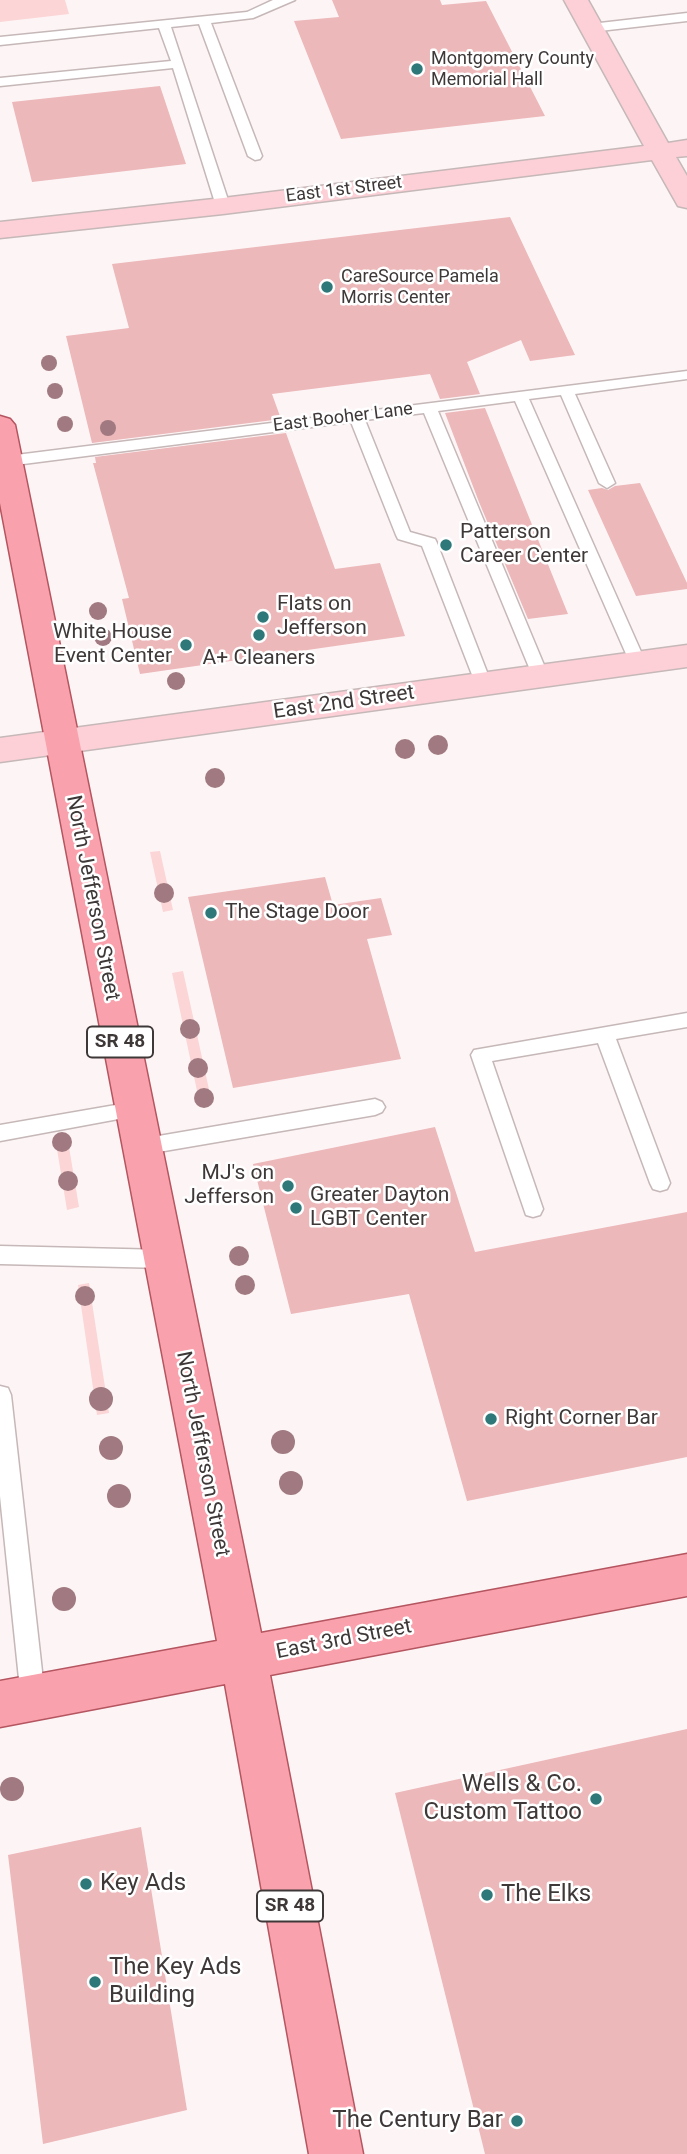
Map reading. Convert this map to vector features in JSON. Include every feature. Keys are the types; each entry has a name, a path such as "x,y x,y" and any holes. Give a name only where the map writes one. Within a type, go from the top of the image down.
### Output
{"main road":[{"path":"576,0 687,200"},
{"name":"East 1st Street","path":"0,230 223,206 687,148"},
{"name":"North Jefferson Street","path":"0,425 9,514 62,740 241,1660"},
{"name":"East 2nd Street","path":"0,750 687,656"},
{"name":"East 3rd Street","path":"16,1701 687,1575"},
{"name":"SR 48","path":"241,1660 267,1778 331,2153"}],"lane":[{"path":"0,41 249,15 289,0"},
{"path":"591,28 687,17"},
{"path":"204,21 254,156"},
{"path":"163,24 223,206"},
{"path":"0,82 178,64"},
{"name":"East Booher Lane","path":"5,468 429,407 687,375"},
{"path":"566,390 607,483"},
{"path":"520,396 638,663"},
{"path":"429,407 541,677"},
{"path":"356,417 404,534 429,543 484,685"},
{"path":"533,1209 481,1055 687,1020"},
{"path":"604,1034 660,1183"},
{"path":"141,1147 374,1107"},
{"path":"0,1133 133,1110"},
{"path":"0,1255 164,1259"},
{"path":"0,1395 16,1701"}],"shaded area":[{"path":"0,0 65,0 69,14 0,22"},
{"path":"160,851 173,910 163,912 150,852"},
{"path":"183,971 212,1103 200,1105 172,973"},
{"path":"67,1135 79,1207 67,1210 55,1137"},
{"path":"89,1283 109,1413 97,1415 78,1285"}],"building":[{"name":"Montgomery County Memorial Hall","path":"332,0 440,0 442,5 486,1 545,116 341,139 294,21 339,17"},
{"path":"160,86 186,164 32,182 12,102"},
{"path":"510,217 575,355 530,361 521,340 467,362 480,394 440,399 430,374 272,394 281,419 92,443 66,336 129,328 112,264"},
{"path":"485,408 568,614 528,619 479,502 445,413"},
{"path":"286,433 335,569 380,563 405,636 140,674 122,599 129,598 93,463 96,463 95,457"},
{"path":"640,483 687,583 687,589 636,596 588,490 608,490 615,486"},
{"path":"325,877 333,905 381,898 392,935 367,939 401,1059 233,1088 188,897"},
{"path":"435,1127 475,1252 687,1212 687,1457 467,1501 409,1294 291,1314 253,1164"},
{"path":"687,1729 687,2154 485,2154 395,1793"},
{"name":"The Key Ads Building","path":"141,1827 187,2110 43,2144 8,1855"}],"place":[{"name":"Montgomery County Memorial Hall","path":"417,69"},
{"name":"CareSource Pamela Morris Center","path":"327,287"},
{"name":"Patterson Career Center","path":"446,545"},
{"name":"Flats on Jefferson","path":"263,617"},
{"name":"A+ Cleaners","path":"259,635"},
{"name":"White House Event Center","path":"186,645"},
{"name":"The Stage Door","path":"211,913"},
{"name":"MJ's on Jefferson","path":"288,1186"},
{"name":"Greater Dayton LGBT Center","path":"296,1208"},
{"name":"Right Corner Bar","path":"491,1419"},
{"name":"Wells & Co. Custom Tattoo","path":"596,1799"},
{"name":"Key Ads","path":"86,1884"},
{"name":"The Elks","path":"487,1895"},
{"name":"The Key Ads Building","path":"95,1982"},
{"name":"The Century Bar","path":"517,2121"}]}
